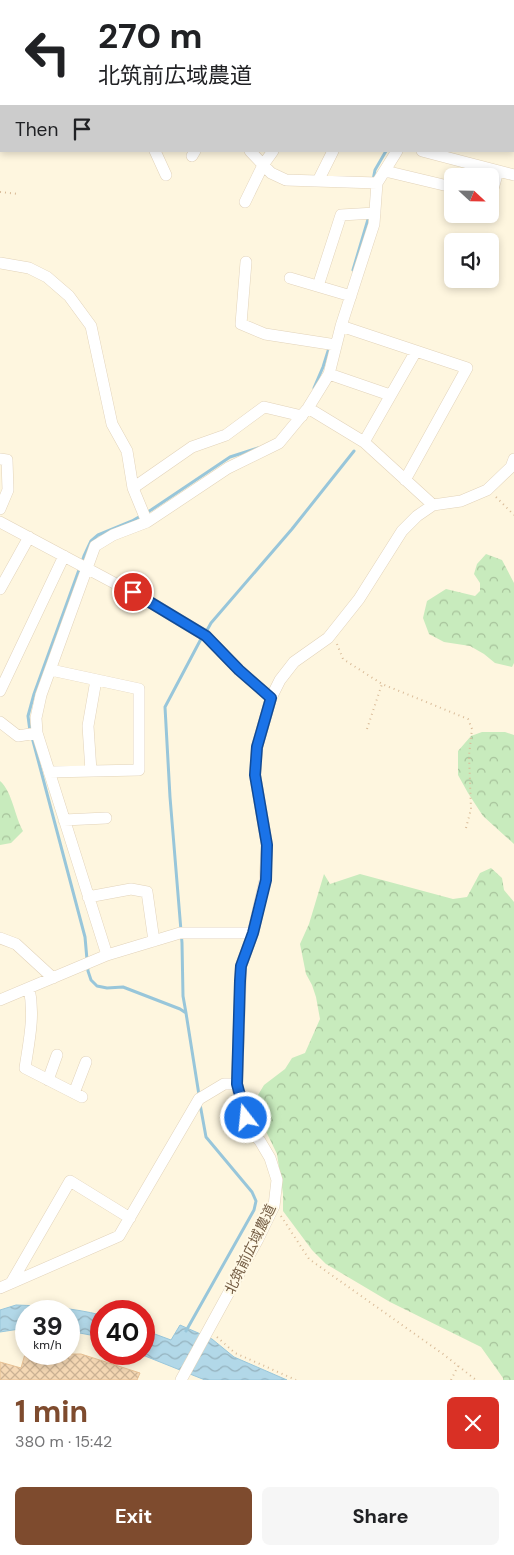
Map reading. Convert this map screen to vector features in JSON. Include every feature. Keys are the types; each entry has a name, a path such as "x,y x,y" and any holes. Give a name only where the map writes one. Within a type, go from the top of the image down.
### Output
{"street":[{"path":"155,152 166,175"},
{"path":"251,152 271,173 286,180 377,183"},
{"path":"245,202 263,165 272,152"},
{"path":"318,181 332,152"},
{"path":"107,955 37,733 36,718 50,670 95,546 113,535 147,522 228,468 279,443 305,412 329,374 341,326 374,224 377,183 396,152"},
{"path":"426,152 487,168"},
{"path":"385,171 444,185"},
{"path":"499,171 514,175"},
{"path":"318,286 340,215 375,213"},
{"path":"246,262 241,324 265,334 336,345"},
{"path":"0,263 29,268 46,277 69,296 91,326 112,424 127,452 133,488 147,522"},
{"path":"290,278 351,296"},
{"path":"341,326 467,368 405,480"},
{"path":"364,442 416,351"},
{"path":"329,374 390,395"},
{"path":"133,488 192,448 226,435 264,407 305,412 364,442 433,505 461,501 487,490 511,467 514,460"},
{"path":"0,459 7,460 8,490 0,509"},
{"name":"北筑前広域農道","path":"181,1379 258,1239 274,1206 277,1180 270,1158 260,1141 251,1131 240,1100 237,1084 241,966 253,933 266,880 267,845 255,775 257,747 271,698 280,680 294,662 328,638 359,599 402,531 417,516 433,505"},
{"path":"0,522 148,601 206,636 239,670 271,698"},
{"path":"0,590 29,537"},
{"path":"0,691 64,556"},
{"path":"49,772 139,770 139,689 50,670"},
{"path":"91,771 88,726 96,680"},
{"path":"0,722 18,736 37,733"},
{"path":"64,820 106,818"},
{"path":"88,897 131,889 148,892 154,941"},
{"path":"0,1000 107,955 180,933 253,933"},
{"path":"0,938 16,944 53,978"},
{"path":"29,988 32,1002 32,1021 25,1068 78,1095 86,1062"},
{"path":"48,1080 57,1055"},
{"path":"0,1288 119,1236 199,1099 224,1084 237,1084"},
{"path":"11,1283 70,1182 130,1218"}],"path":[{"path":"0,192 19,194"},
{"path":"487,490 504,503 514,514"},
{"path":"332,633 344,659 382,684 468,719 472,729 469,755 471,809 466,828"},
{"path":"367,728 382,684"},
{"path":"274,1206 309,1259 476,1380"},
{"path":"206,1335 214,1334 235,1353 296,1380"},
{"path":"451,1380 458,1366"}],"green space":[{"path":"486,554 502,560 514,583 514,663 512,667 495,663 470,646 444,642 429,634 423,618 427,601 446,589 475,596 480,591 480,583 474,574 477,564"},
{"path":"482,732 505,732 514,735 514,844 483,816 458,775 458,751 471,736"},
{"path":"0,781 8,791 23,831 11,843 0,845"},
{"path":"491,868 502,878 504,890 514,902 514,1380 503,1380 481,1347 390,1302 326,1264 312,1250 283,1211 283,1194 277,1154 260,1119 255,1100 264,1085 285,1069 292,1058 305,1053 320,1019 316,997 306,974 300,944 309,924 324,874 330,884 360,874 453,899 467,897 480,873"}],"water":[{"path":"15,1305 15,1330 0,1332 0,1310"},
{"path":"80,1311 90,1313 90,1335 80,1333"},
{"path":"180,1325 212,1339 234,1357 287,1380 205,1380 155,1360 155,1334 171,1340"}],"building":[{"path":"81,1354 90,1357 90,1365 115,1365 140,1373 137,1380 0,1380 0,1362 21,1368 22,1365 80,1365"}],"waterway":[{"path":"373,180 375,170 385,152"},
{"path":"353,270 369,216"},
{"path":"314,388 329,348"},
{"path":"30,731 28,716 34,694 91,541 98,535 132,521 151,510 230,457 258,448"},
{"path":"206,632 211,623 292,529 354,451"},
{"path":"186,1013 183,996 182,943 165,707 202,637"},
{"path":"32,737 85,937 88,971 91,980 97,986 107,988 123,987 186,1013 199,1095"},
{"path":"186,1331 254,1210 256,1201 252,1192 206,1137 200,1104"}],"route":[{"path":"133,592 206,636 239,670 271,698 257,747 255,775 267,845 266,880 253,933 241,966 240,981 237,1084 246,1118"}]}
